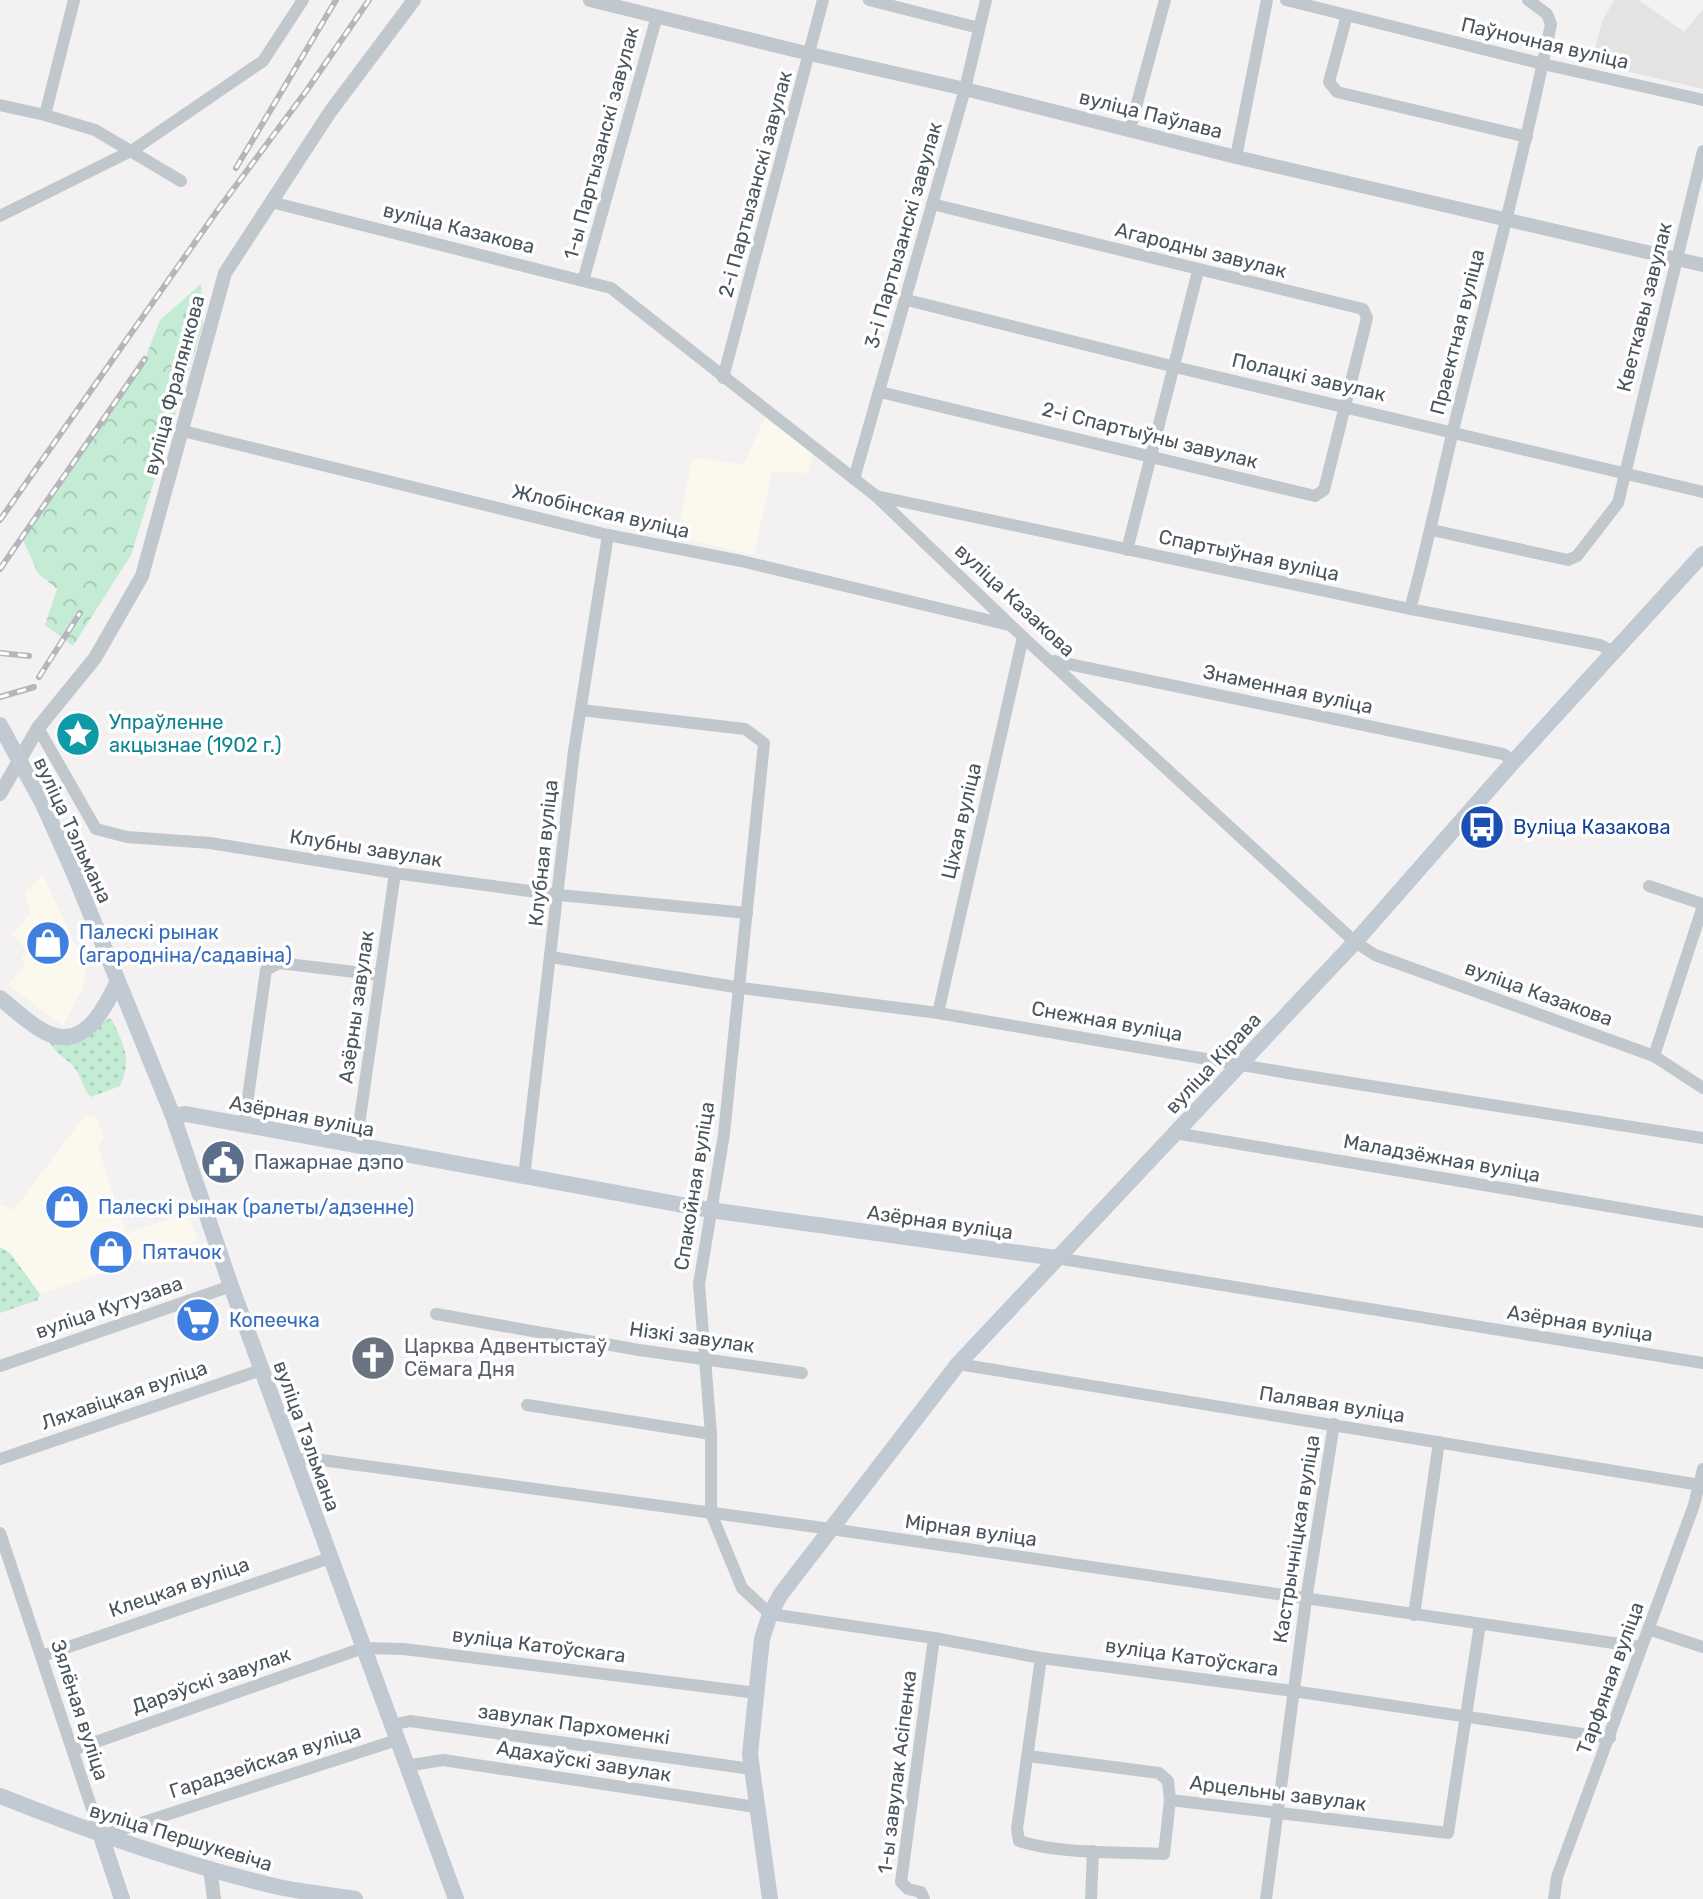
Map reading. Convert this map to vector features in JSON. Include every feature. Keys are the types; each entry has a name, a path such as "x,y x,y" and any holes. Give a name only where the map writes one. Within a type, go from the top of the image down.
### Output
{"main road":[{"name":"вуліца Кірава","path":"770,1614 781,1594 958,1364 1355,942 1514,761 1703,554"},
{"name":"вуліца Тэльмана","path":"0,725 43,804 173,1116 261,1370 456,1899"},
{"path":"0,998 45,1032 69,1036 86,1030 95,1022 116,980"},
{"name":"Азёрная вуліца","path":"173,1116 186,1114 710,1210 1056,1258"},
{"path":"770,1614 762,1639 751,1769 770,1899"},
{"name":"вуліца Першукевіча","path":"0,1796 101,1836 272,1886 355,1899"},
{"name":"Зялёная вуліца","path":"101,1836 122,1899"}],"street":[{"path":"45,115 74,0"},
{"path":"0,216 133,150 263,61 303,0"},
{"name":"вуліца Фралянкова","path":"0,794 38,728 95,658 142,576 225,273 330,112 414,0"},
{"name":"вуліца Паўлава","path":"590,0 1236,157 1703,265"},
{"name":"2-і Партызанскі завулак","path":"723,378 823,0"},
{"path":"869,0 979,28"},
{"name":"3-і Партызанскі завулак","path":"854,479 907,300 986,0"},
{"path":"1130,129 1165,0"},
{"path":"1236,157 1267,0"},
{"name":"Паўночная вуліца","path":"1286,0 1703,100"},
{"name":"Праектная вуліца","path":"1410,609 1527,137 1551,24 1550,18 1528,0"},
{"path":"1347,15 1329,82 1337,92 1527,137"},
{"name":"1-ы Партызанскі завулак","path":"583,281 657,16"},
{"path":"0,105 95,130 181,181"},
{"name":"Кветкавы завулак","path":"1432,530 1568,560 1577,556 1614,510 1703,151"},
{"name":"вуліца Казакова","path":"271,202 611,288 876,496 1011,626 1355,942 1375,955 1654,1056 1703,1088"},
{"name":"Агародны завулак","path":"932,204 1363,309 1367,318 1345,406"},
{"path":"1127,550 1198,271"},
{"name":"Полацкі завулак","path":"907,300 1703,492"},
{"name":"2-і Спартыўны завулак","path":"880,392 1315,496 1321,495 1324,490 1345,406"},
{"name":"Жлобінская вуліца","path":"183,431 608,535 741,561 1011,626"},
{"name":"Спартыўная вуліца","path":"876,496 1410,609 1600,645 1614,652"},
{"name":"Клубная вуліца","path":"524,1177 581,710 608,535"},
{"name":"Ціхая вуліца","path":"938,1013 1023,637"},
{"name":"Знаменная вуліца","path":"1051,661 1503,754 1514,761"},
{"name":"Спакойная вуліца","path":"581,710 745,729 764,743 724,1134 699,1284 711,1434 711,1513 742,1588 770,1614"},
{"name":"Клубны завулак","path":"38,728 96,829 127,837 210,843 395,873 559,895 747,913"},
{"name":"Азёрны завулак","path":"356,1146 395,873"},
{"path":"1649,886 1703,905 1654,1056"},
{"name":"Снежная вуліца","path":"551,957 741,988 938,1013 1703,1138"},
{"path":"244,1125 266,970 279,963 380,975"},
{"name":"Маладзёжная вуліца","path":"1175,1133 1703,1222"},
{"name":"Азёрная вуліца","path":"1056,1258 1703,1363"},
{"name":"вуліца Кутузава","path":"0,1366 231,1286"},
{"name":"Нізкі завулак","path":"436,1314 706,1360 802,1373"},
{"name":"Палявая вуліца","path":"958,1364 1700,1485"},
{"name":"Ляхавіцкая вуліца","path":"0,1459 261,1370"},
{"path":"527,1405 711,1434"},
{"name":"Кастрычніцкая вуліца","path":"1266,1899 1306,1600 1334,1424"},
{"path":"1414,1615 1439,1442"},
{"name":"Мірная вуліца","path":"295,1463 307,1458 831,1529 1641,1647"},
{"name":"Тарфяная вуліца","path":"1554,1899 1557,1877 1692,1512 1703,1469"},
{"name":"Зялёная вуліца","path":"0,1533 5,1566 42,1656 101,1836"},
{"name":"Клецкая вуліца","path":"42,1656 330,1558"},
{"name":"вуліца Катоўскага","path":"770,1614 934,1638 1041,1658 1293,1691 1610,1738"},
{"path":"1466,1716 1480,1624"},
{"path":"1648,1629 1703,1647"},
{"name":"1-ы завулак Асіпенка","path":"924,1899 921,1892 908,1889 901,1882 934,1638"},
{"name":"вуліца Катоўскага","path":"363,1648 404,1649 757,1693"},
{"name":"Дарэўскі завулак","path":"73,1750 363,1648"},
{"path":"1041,1658 1017,1829 1019,1841 1029,1845 1093,1851 1164,1854 1170,1800"},
{"name":"Арцельны завулак","path":"1028,1756 1159,1773 1168,1781 1170,1800 1448,1833 1466,1716"},
{"name":"завулак Пархоменкі","path":"394,1732 410,1721 751,1769"},
{"name":"Гарадзейская вуліца","path":"101,1836 394,1732"},
{"name":"Адахаўскі завулак","path":"406,1766 443,1760 756,1807"},
{"path":"1091,1899 1093,1851"},
{"path":"210,1868 214,1899"}],"shaded area":[{"path":"1614,0 1639,0 1684,32 1703,9 1703,89 1591,63 1602,22"},
{"path":"765,417 813,453 808,473 772,472 754,555 677,537 692,458 744,464"},
{"name":"Палескі рынак (агародніна/садавіна)","path":"43,875 86,967 83,988 63,1026 8,985 26,963 21,958 27,951 12,935 30,913 25,892"},
{"name":"Палескі рынак (ралеты/адзенне)","path":"85,1115 97,1118 104,1138 98,1147 126,1233 187,1213 198,1240 40,1294 10,1253 0,1247 0,1204 14,1210"}],"green space":[{"path":"201,284 203,325 131,555 73,646 45,625 57,589 38,573 22,538 145,359 160,320"},
{"path":"111,1018 125,1051 124,1076 120,1086 91,1097 74,1067 50,1043 61,1043"},
{"path":"0,1247 10,1253 40,1294 38,1300 0,1313"}],"railway":[{"path":"236,168 336,0"},
{"path":"0,520 369,0"},
{"path":"0,569 145,359"},
{"path":"39,677 80,613"},
{"path":"0,653 29,656"},
{"path":"0,697 34,687"}],"place":[{"name":"Упраўленне акцызнае (1902 г.)","path":"78,734"},
{"name":"Вуліца Казакова","path":"1482,827"},
{"name":"Палескі рынак (агародніна/садавіна)","path":"48,943"},
{"name":"Пажарнае дэпо","path":"223,1162"},
{"name":"Палескі рынак (ралеты/адзенне)","path":"67,1207"},
{"name":"Пятачок","path":"111,1252"},
{"name":"Копеечка","path":"198,1320"},
{"name":"Царква Адвентыстаў Сёмага Дня","path":"373,1358"}]}
